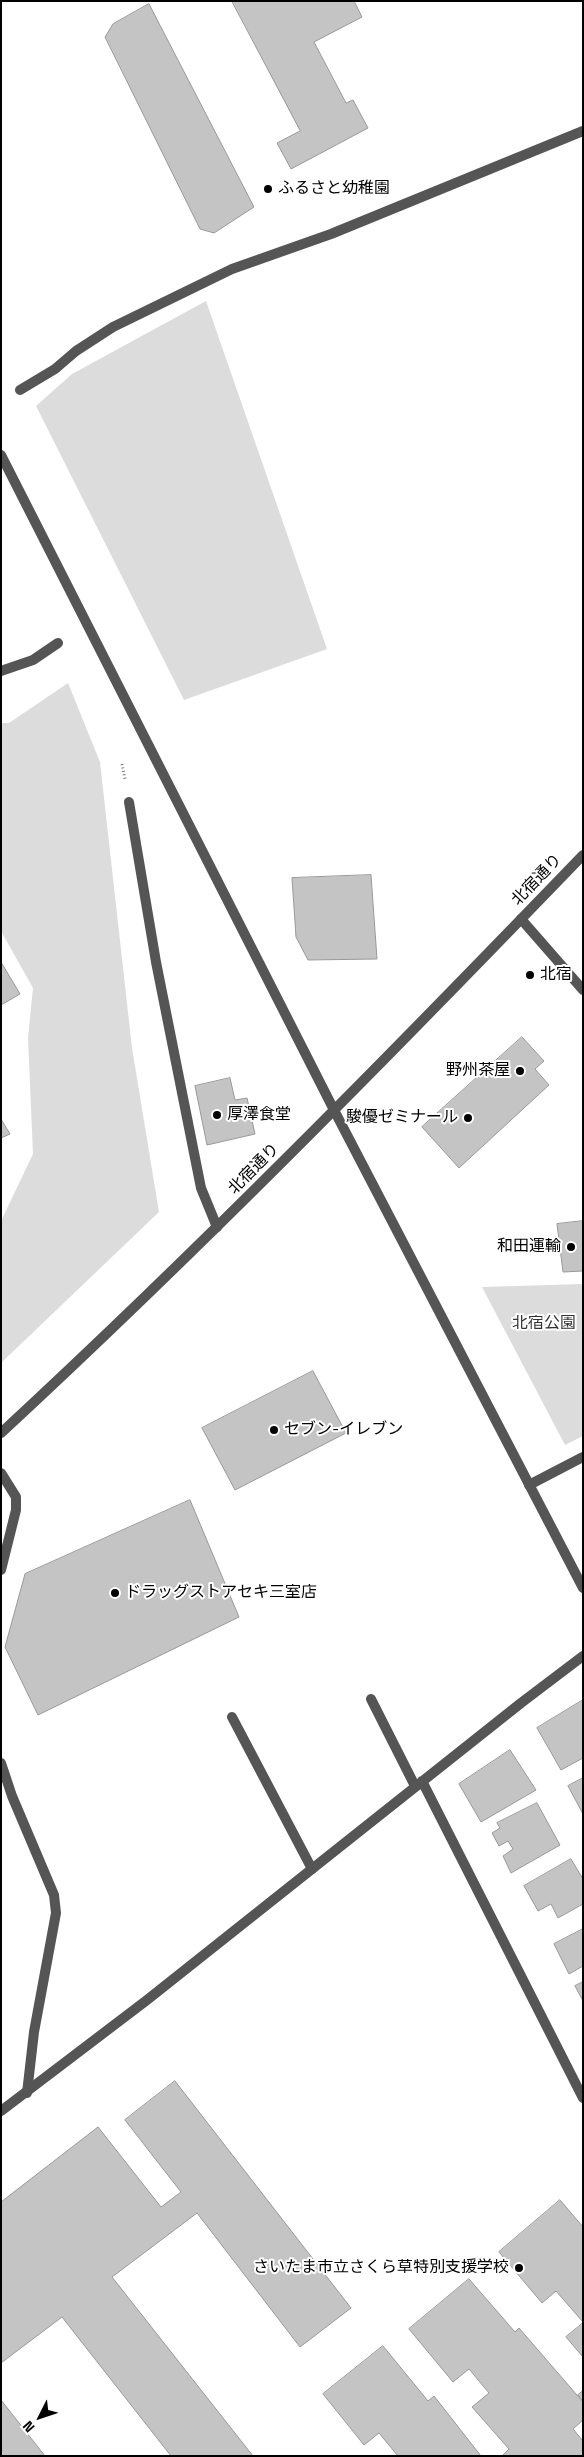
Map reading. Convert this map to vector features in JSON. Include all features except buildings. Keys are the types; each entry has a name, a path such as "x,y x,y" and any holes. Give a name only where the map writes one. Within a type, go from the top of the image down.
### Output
{"street":[{"path":"20,390 55,369 76,352 114,327 232,269 331,234 583,131"},
{"path":"1,455 334,1110 583,1588"},
{"path":"1,671 33,660 58,644"},
{"path":"129,802 156,962 199,1180 206,1205 217,1227"},
{"name":"北宿通り","path":"1,1433 115,1328 217,1227 334,1110 583,854"},
{"path":"521,919 583,990"},
{"path":"529,1485 583,1457"},
{"path":"1,1473 16,1497 16,1510 1,1570"},
{"path":"1,2112 312,1869 418,1783 583,1656"},
{"path":"370,1699 418,1783 583,2098"},
{"path":"232,1717 312,1869"},
{"path":"1,1763 12,1796 54,1895 56,1913 34,2032 27,2093"}],"green space":[{"path":"206,301 327,649 184,700 36,406 72,374"},
{"path":"68,683 100,762 132,1048 159,1212 1,1363 1,1221 33,1154 28,1038 33,988 1,931 1,723 9,723"},
{"name":"北宿公園","path":"583,1284 583,1436 565,1445 482,1287"}],"place":[{"name":"ふるさと幼稚園","path":"268,189"},
{"name":"北宿","path":"530,975"},
{"name":"野州茶屋","path":"520,1071"},
{"name":"厚澤食堂","path":"217,1115"},
{"name":"駿優ゼミナール","path":"468,1118"},
{"name":"和田運輸","path":"571,1247"},
{"name":"セブン-イレブン","path":"274,1430"},
{"name":"ドラッグストアセキ三室店","path":"115,1593"},
{"name":"さいたま市立さくら草特別支援学校","path":"519,2268"}]}
